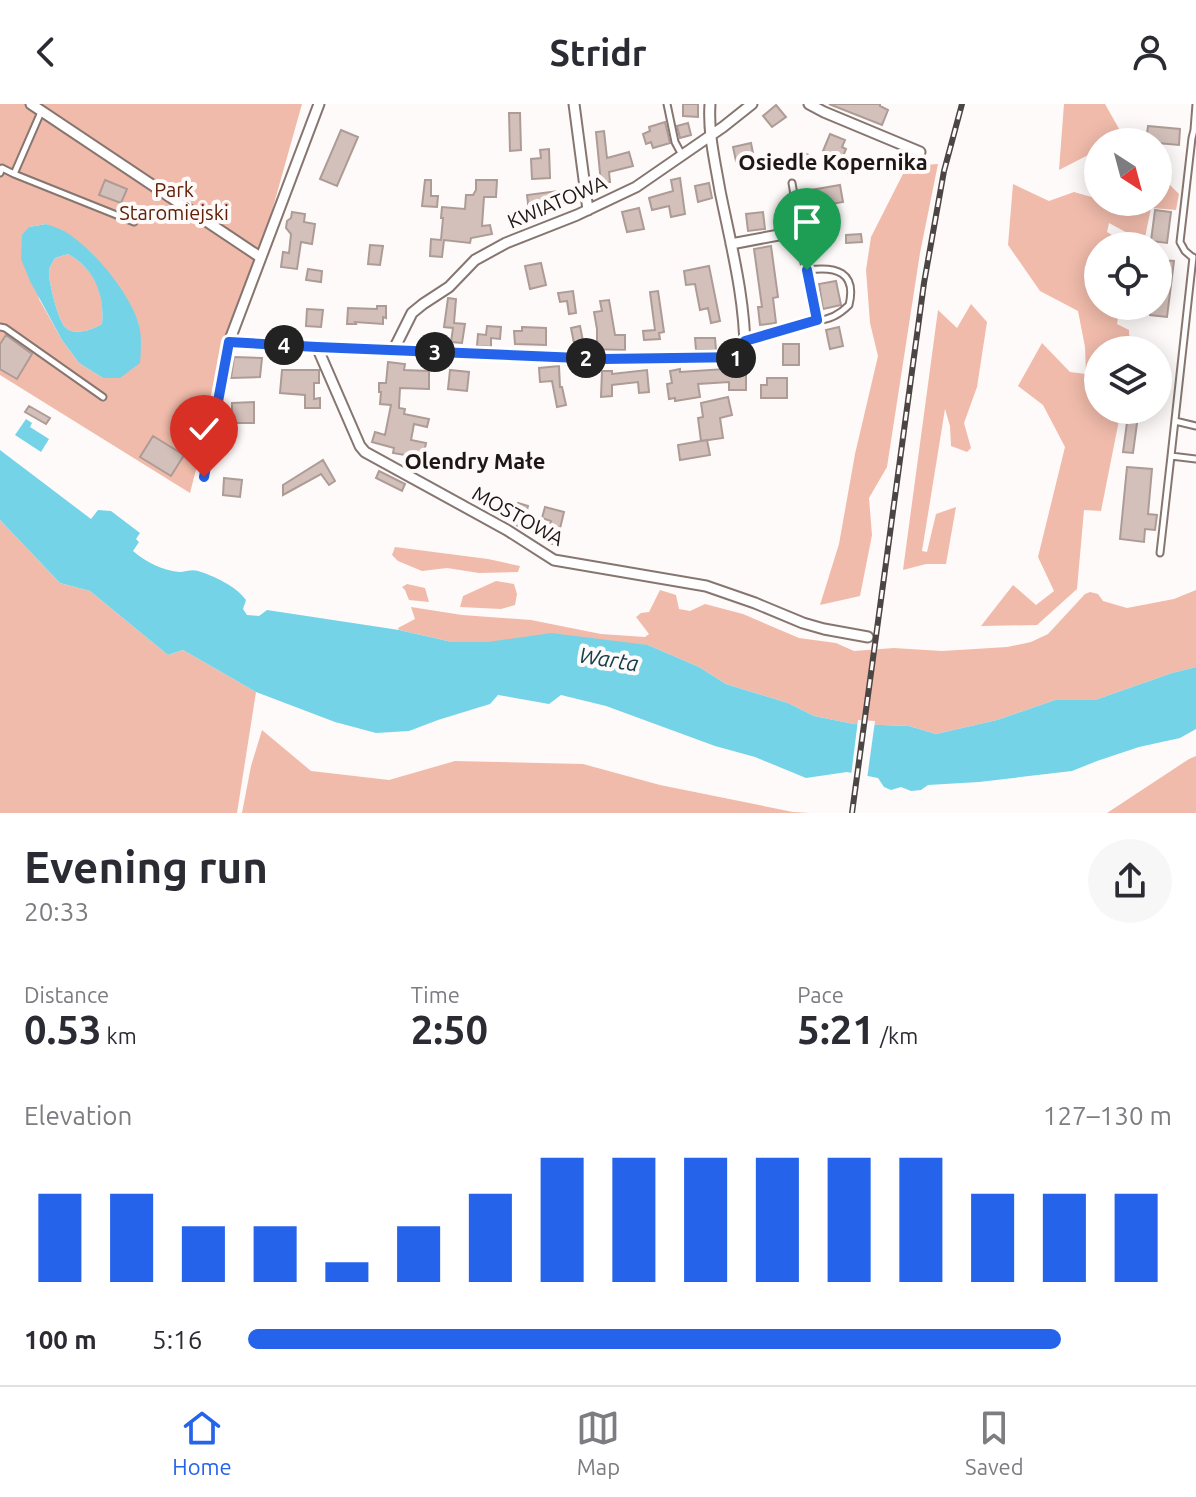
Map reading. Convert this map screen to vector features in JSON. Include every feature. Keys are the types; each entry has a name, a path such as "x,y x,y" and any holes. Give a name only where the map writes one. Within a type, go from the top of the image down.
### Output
{"street":[{"path":"31,104 260,257"},
{"path":"204,477 229,342 319,104"},
{"path":"574,104 588,210"},
{"path":"229,342 603,359 745,357 731,244 710,136 710,104"},
{"name":"KWIATOWA","path":"394,349 412,313 449,287 475,260 506,243 636,187 752,104"},
{"path":"809,104 920,152"},
{"path":"731,244 800,231 817,320 745,341"},
{"name":"MOSTOWA","path":"317,347 365,452 507,530 547,557 706,586 803,623 868,637"}],"lane":[{"path":"667,104 675,142 682,155"},
{"path":"1160,553 1194,257 1185,251 1180,242 1196,104"},
{"path":"14,174 42,111"},
{"path":"0,173 2,168 134,222"},
{"path":"792,183 800,231"},
{"path":"807,270 838,270 850,283 849,305 826,320 817,320"},
{"path":"0,327 103,397"},
{"path":"1175,421 1196,426"},
{"path":"1171,456 1196,459"}],"green space":[{"name":"Park Staromiejski","path":"0,104 302,104 261,250 229,342 190,493 0,375","holes":["46,224 62,232 102,265 123,294 139,325 120,378 103,378 79,363 39,299 29,227"]},
{"path":"1064,104 1105,104 1119,128 1084,128 1084,157 1059,170"},
{"path":"938,164 920,253 887,467 869,498 872,535 860,596 820,605 839,544 855,454 878,356 870,323 866,270 871,237 907,166"},
{"path":"1013,184 1049,201 1074,192 1084,195 1084,216 1149,216 1146,232 1126,232 1109,223 1107,232 1084,232 1084,320 1118,320 1117,324 1129,330 1129,336 1084,336 1084,342 1078,311 1040,291 1008,245"},
{"path":"1172,187 1179,194 1176,210 1172,210"},
{"path":"68,254 85,267 100,293 102,324 84,331 65,327 52,291 50,267 55,258"},
{"path":"971,304 987,322 977,387 964,423 971,448 967,452 951,446 945,409 922,551 927,552 936,514 956,507 946,564 926,564 903,570 938,310 957,328"},
{"path":"1042,343 1070,372 1084,374 1084,424 1118,424 1101,511 1084,510 1077,589 1037,625 981,626 1013,585 1036,605 1054,591 1038,557 1065,447 1043,405 1018,386"},
{"path":"0,520 60,583 90,591 168,655 183,650 256,692 237,813 0,813"},
{"path":"395,547 520,566 518,572 479,573 447,568 422,571 398,561 392,555"},
{"path":"496,581 514,584 517,594 515,605 501,609 460,607 463,596"},
{"path":"407,584 425,588 429,602 409,600 402,587"},
{"path":"660,590 676,595 679,609 690,611 705,604 743,614 799,638 836,643 854,651 894,648 942,651 1007,647 1031,642 1048,634 1090,592 1098,594 1103,601 1127,608 1174,599 1196,590 1196,667 1095,700 1055,700 997,720 936,734 909,726 854,724 814,716 788,703 726,684 699,667 648,645 452,642 398,628 415,619 411,607 462,615 531,620 601,634 645,637 649,634 636,617 649,612"},
{"path":"262,730 311,771 389,780 455,761 583,764 660,785 810,813 242,813"},
{"path":"1196,756 1196,813 1107,813 1189,759"}],"water":[{"path":"46,224 75,239 109,272 128,299 140,330 140,363 120,378 103,378 79,363 62,340 21,259 22,235 29,227","holes":["68,254 96,283 102,303 102,324 79,332 69,330 62,323 49,270 55,258"]},
{"path":"26,419 32,423 30,427 49,439 41,452 15,435"},
{"name":"Warta","path":"0,450 91,519 98,510 111,511 140,533 133,551 149,562 173,571 198,571 231,586 246,600 243,609 247,615 259,616 267,610 399,630 452,642 488,642 551,633 648,645 699,667 726,684 788,703 814,716 854,724 909,726 936,734 997,720 1055,700 1095,700 1196,667 1196,729 1180,738 1139,747 1072,771 928,785 911,791 901,787 891,790 884,787 878,778 847,772 806,778 755,757 715,746 606,706 561,695 549,704 498,695 490,704 409,731 376,733 335,722 256,692 183,650 168,655 90,591 60,583 0,520"}],"pier":[{"path":"858,720 875,721 867,779 851,776"}],"building":[{"path":"683,104 698,104 698,117 683,116"},
{"path":"829,104 880,104 888,110 882,125"},
{"path":"776,105 786,117 772,127 763,116"},
{"path":"509,113 520,113 521,150 510,151"},
{"path":"665,122 670,143 653,148 651,142 646,144 643,134 650,131 649,127"},
{"path":"688,123 691,135 680,138 677,126"},
{"path":"1172,128 1180,129 1179,145 1172,144"},
{"path":"341,130 358,137 337,186 320,179"},
{"path":"604,131 607,158 629,152 633,166 609,172 610,182 601,183 596,132"},
{"path":"830,134 845,140 842,159 823,151"},
{"path":"751,143 754,158 736,161 733,147"},
{"path":"549,149 550,178 532,179 531,159 541,158 540,150"},
{"path":"797,150 816,158 812,167 793,159"},
{"path":"840,158 858,166 853,175 835,167"},
{"path":"680,178 685,214 671,217 669,206 652,210 649,198 673,191 671,180"},
{"path":"105,180 127,189 121,203 99,195"},
{"path":"425,180 431,180 431,196 438,196 437,207 422,206"},
{"path":"476,180 497,180 496,197 484,197 482,226 490,225 492,234 471,238 470,243 444,240 442,257 430,256 431,239 441,240 442,207 465,209 466,195 473,195"},
{"path":"709,183 712,198 698,202 695,186"},
{"path":"840,185 843,202 802,209 799,192"},
{"path":"565,190 566,196 542,201 543,209 529,211 527,195"},
{"path":"639,208 644,229 627,232 622,212"},
{"path":"292,212 305,214 304,222 315,224 312,244 301,242 297,269 281,267 283,252 289,253 291,234 286,228"},
{"path":"763,212 765,229 748,231 746,214"},
{"path":"1154,216 1170,216 1168,232 1152,232"},
{"path":"831,222 834,238 819,240 816,225"},
{"path":"861,234 862,242 846,243 846,235"},
{"path":"370,245 383,246 380,265 368,264"},
{"path":"771,246 778,297 773,298 776,323 760,325 758,307 762,307 754,249"},
{"path":"541,263 546,285 530,289 525,266"},
{"path":"709,266 720,321 711,323 708,308 700,310 695,284 686,285 684,271"},
{"path":"308,269 322,271 321,282 306,280"},
{"path":"836,281 841,305 823,309 819,284"},
{"path":"573,291 576,313 569,314 567,301 560,302 558,293"},
{"path":"658,291 664,332 659,333 660,339 644,340 643,331 655,330 650,292"},
{"path":"448,298 456,299 454,323 465,324 462,343 451,342 453,328 444,327"},
{"path":"609,300 615,335 625,335 625,350 589,349 590,341 597,341 594,312 602,311 600,301"},
{"path":"377,306 386,306 383,324 347,324 348,308 377,309"},
{"path":"307,309 323,310 321,327 306,326"},
{"path":"487,326 501,327 500,339 491,338 491,347 477,346 478,334 486,335"},
{"path":"580,326 584,346 575,348 571,328"},
{"path":"522,327 546,328 546,345 515,344 514,331 522,331"},
{"path":"839,327 843,346 830,349 826,330"},
{"path":"6,335 32,354 17,379 0,369 0,344"},
{"path":"695,338 715,338 716,350 696,350"},
{"path":"783,344 799,344 799,365 783,365"},
{"path":"234,357 262,358 260,377 231,378"},
{"path":"388,362 405,364 404,370 429,371 429,389 400,388 399,408 405,409 404,414 429,419 427,427 414,424 411,440 426,443 423,458 393,453 394,448 372,442 375,432 385,435 391,405 380,404 379,392 379,383 386,383"},
{"path":"559,366 560,387 566,405 557,407 552,381 540,382 539,368"},
{"path":"680,369 680,372 725,369 725,373 746,373 746,390 729,390 729,382 698,384 700,397 675,401 675,398 669,399 667,384 672,383 670,371"},
{"path":"282,370 319,370 319,383 314,383 314,399 320,398 320,408 305,408 305,395 280,393"},
{"path":"450,370 469,372 467,391 448,389"},
{"path":"647,370 649,392 639,393 638,382 612,385 612,396 601,397 602,371 612,371 612,374"},
{"path":"767,378 787,378 787,398 761,398 761,385 767,385"},
{"path":"728,397 732,415 720,418 723,438 701,441 698,418 703,417 701,403"},
{"path":"254,402 254,423 232,423 232,403"},
{"path":"29,406 50,418 46,424 25,412"},
{"path":"1127,424 1137,424 1133,453 1123,452"},
{"path":"153,436 184,455 171,476 140,457"},
{"path":"707,440 710,455 680,460 678,445"},
{"path":"323,460 335,481 329,485 321,474 283,495 283,485"},
{"path":"1127,467 1152,469 1148,514 1157,515 1155,530 1145,529 1144,542 1120,539"},
{"path":"379,471 405,484 402,491 376,478"},
{"path":"224,478 242,480 240,497 223,495"},
{"path":"518,503 528,506 523,527 512,524"},
{"path":"545,507 564,512 556,545 543,541 551,521 542,518"}],"railway":[{"path":"852,813 924,283 944,171 962,104"}],"district":[{"name":"Osiedle Kopernika","path":"833,162"},
{"name":"Olendry Małe","path":"475,461"}],"route":[{"path":"204,477 229,342 603,359 745,357 745,341 817,320 807,270"}]}
